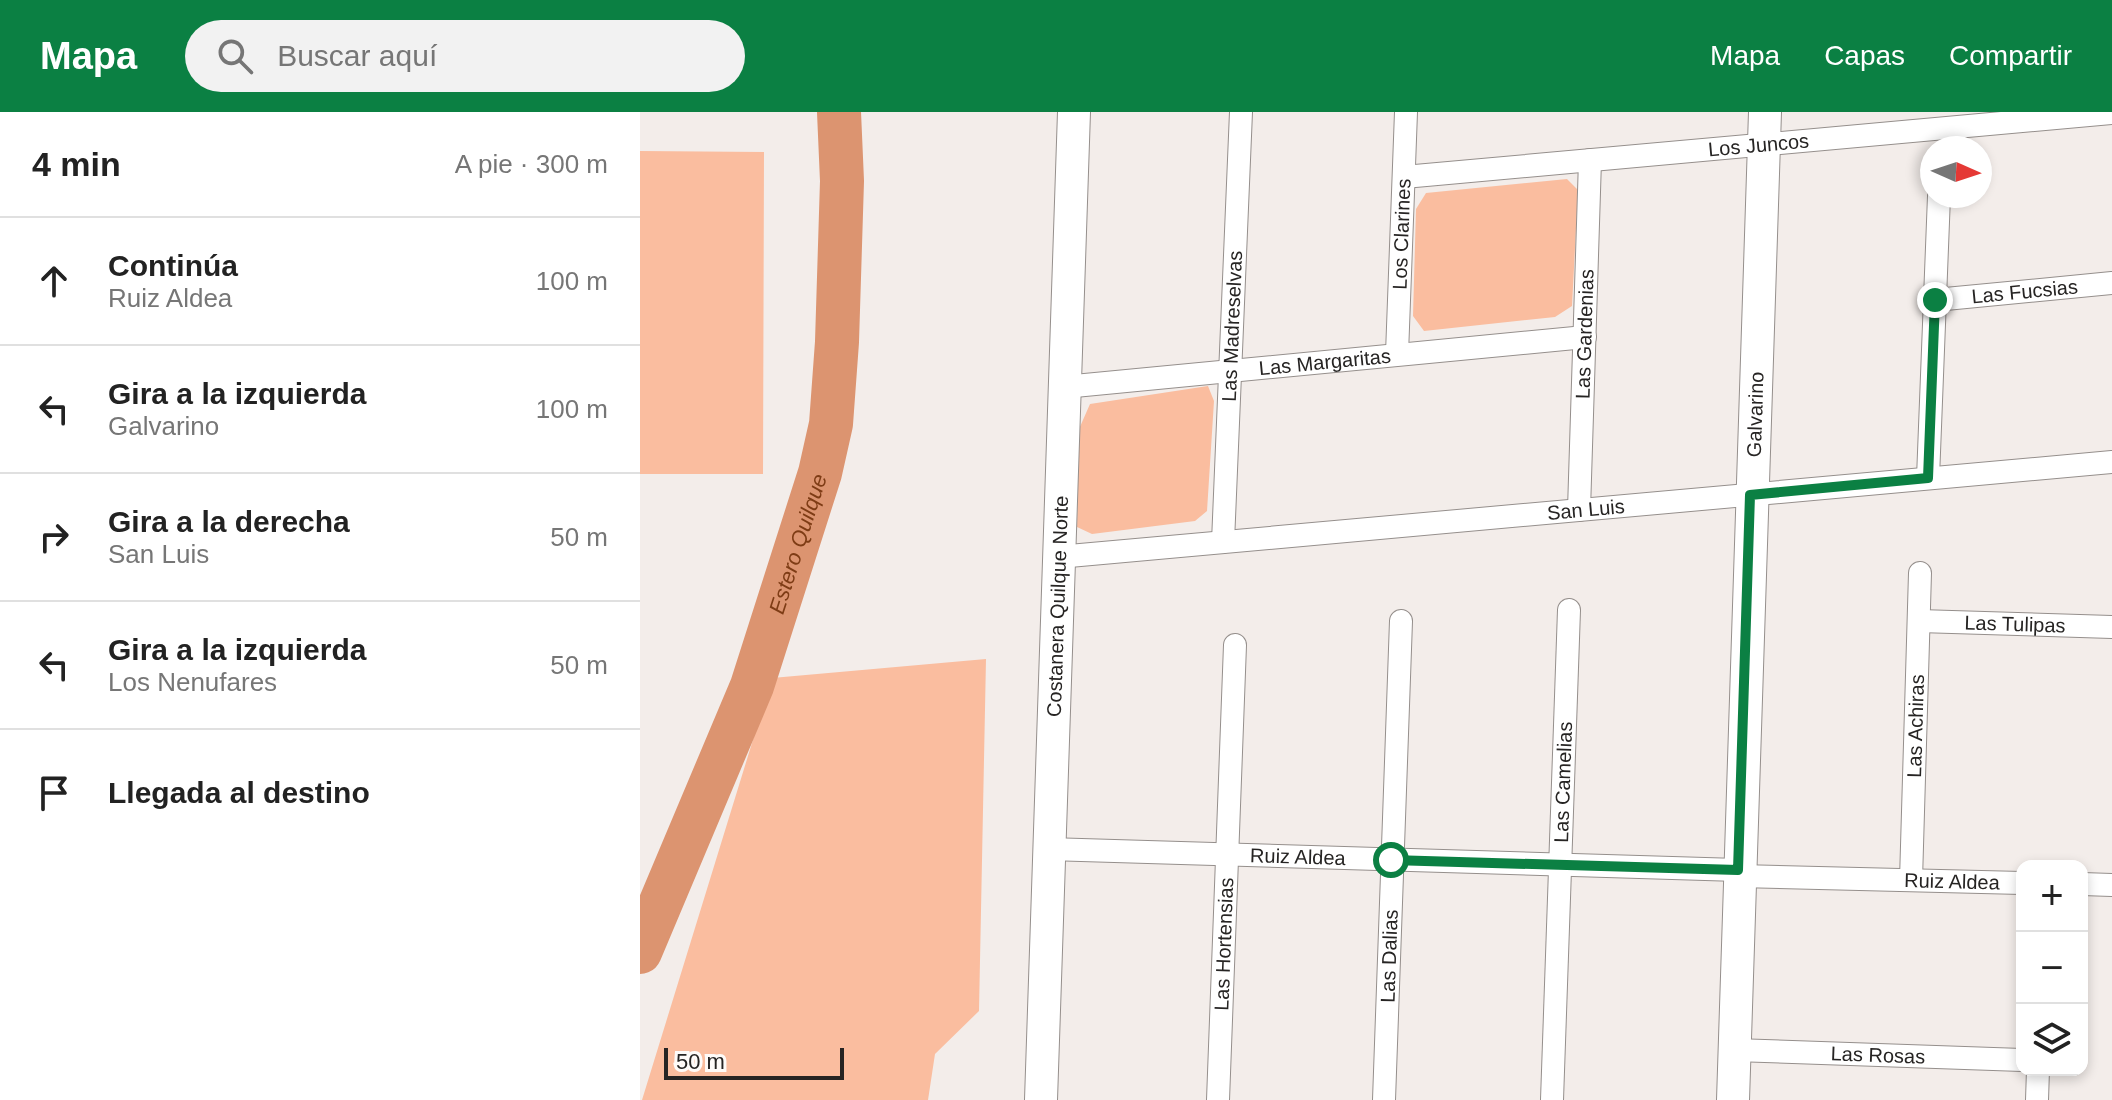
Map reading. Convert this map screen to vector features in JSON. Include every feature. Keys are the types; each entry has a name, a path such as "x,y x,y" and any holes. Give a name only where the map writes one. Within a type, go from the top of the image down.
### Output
{"street":[{"name":"Costanera Quilque Norte","path":"1041,1100 1074,112"},
{"name":"Las Madreselvas","path":"1223,542 1241,112"},
{"name":"Los Clarines","path":"1397,354 1406,112"},
{"name":"Galvarino","path":"1733,1100 1750,495 1765,112"},
{"name":"Los Juncos","path":"1961,136 2112,113"},
{"name":"Los Juncos","path":"1404,177 1763,145 1920,140"},
{"name":"Las Gardenias","path":"1579,510 1590,160"},
{"path":"1928,478 1939,208"},
{"name":"Las Fucsias","path":"1935,300 2112,283"},
{"name":"Las Margaritas","path":"1064,387 1585,337"},
{"name":"San Luis","path":"1058,557 2112,462"},
{"name":"Las Achiras","path":"1911,880 1920,573"},
{"name":"Las Camelias","path":"1552,1100 1569,610"},
{"name":"Las Dalias","path":"1384,1100 1401,621"},
{"name":"Las Tulipas","path":"1919,621 2112,627"},
{"name":"Las Hortensias","path":"1218,1100 1235,645"},
{"name":"Ruiz Aldea","path":"1048,849 2016,883"},
{"path":"2088,884 2112,885"},
{"name":"Las Rosas","path":"1734,1050 2016,1060"},
{"path":"2037,1100 2038,1076"}],"shaded area":[{"path":"640,151 764,152 763,474 640,474"},
{"path":"1567,179 1578,190 1572,306 1555,317 1424,331 1413,316 1416,209 1426,193"},
{"path":"1208,386 1214,401 1207,511 1195,521 1092,534 1077,527 1079,429 1090,404"},
{"path":"986,659 979,1011 935,1054 928,1100 642,1100 772,678"}],"waterway":[{"name":"Estero Quilque","path":"640,952 752,686 820,473 831,424 837,342 842,181 839,112"}],"route":[{"path":"1391,860 1738,870 1750,495 1928,478 1935,300"}]}
